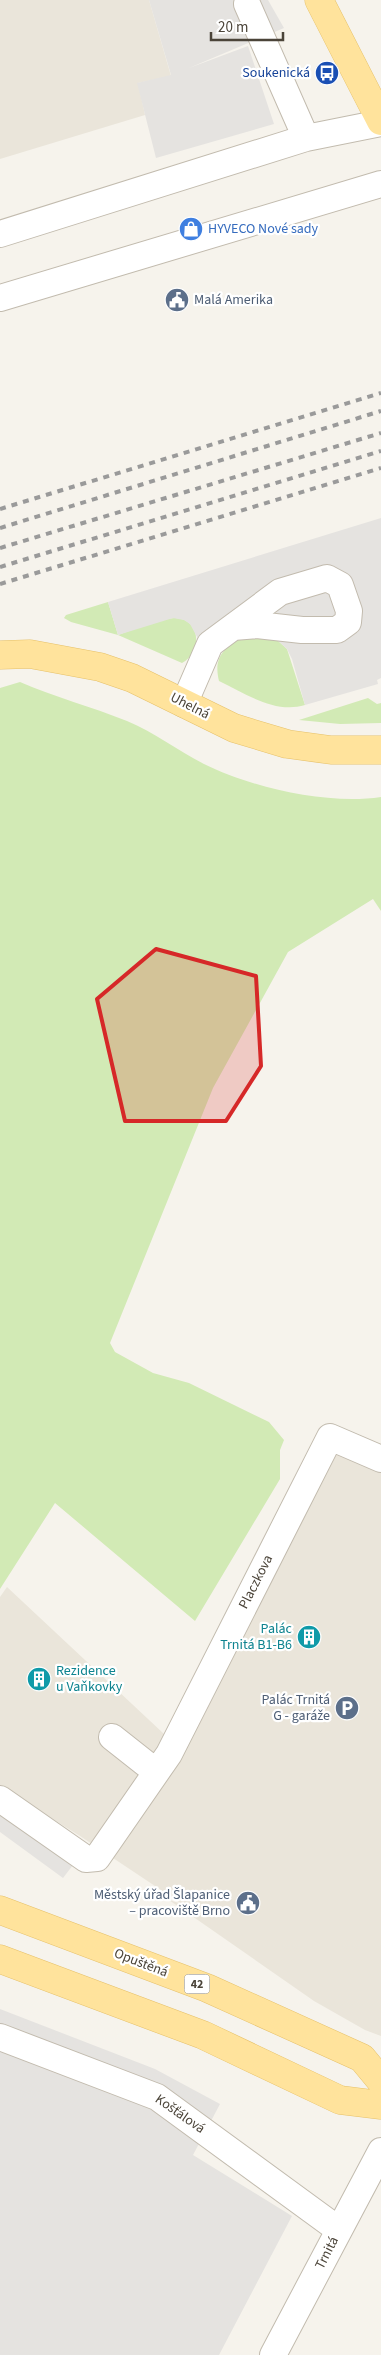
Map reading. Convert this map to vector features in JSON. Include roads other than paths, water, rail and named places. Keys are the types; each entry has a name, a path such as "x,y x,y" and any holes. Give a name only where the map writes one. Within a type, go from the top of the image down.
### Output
{"main road":[{"path":"319,0 381,122"},
{"path":"336,0 337,34"},
{"name":"Uhelná","path":"0,656 30,654 100,667 132,678 234,728 287,744 331,750 381,750"},
{"name":"Opuštěná","path":"0,1910 207,1988 362,2058 381,2081"},
{"path":"0,1959 203,2035 340,2100 381,2105"}],"street":[{"path":"246,4 306,138"},
{"path":"0,234 306,138 381,122"},
{"path":"0,298 381,184"},
{"path":"184,704 210,644 233,627"},
{"name":"Placzkova","path":"0,1800 86,1859 97,1858 162,1762 330,1438 381,1459"},
{"path":"112,1738 162,1762"},
{"name":"Košťálová","path":"0,2037 157,2096 338,2230"},
{"name":"Trnitá","path":"273,2355 381,2151"}],"railway":[{"path":"0,509 381,393"},
{"path":"0,528 381,411"},
{"path":"0,548 381,433"},
{"path":"0,567 381,451"},
{"path":"0,584 381,468"}],"place":[{"name":"Soukenická","path":"327,73"},
{"name":"HYVECO Nové sady","path":"191,229"},
{"name":"Malá Amerika","path":"177,300"},
{"name":"Palác Trnitá B1-B6","path":"309,1637"},
{"name":"Rezidence u Vaňkovky","path":"39,1679"},
{"name":"Palác Trnitá G - garáže","path":"347,1708"},
{"name":"Městský úřad Šlapanice – pracoviště Brno","path":"248,1903"}]}
